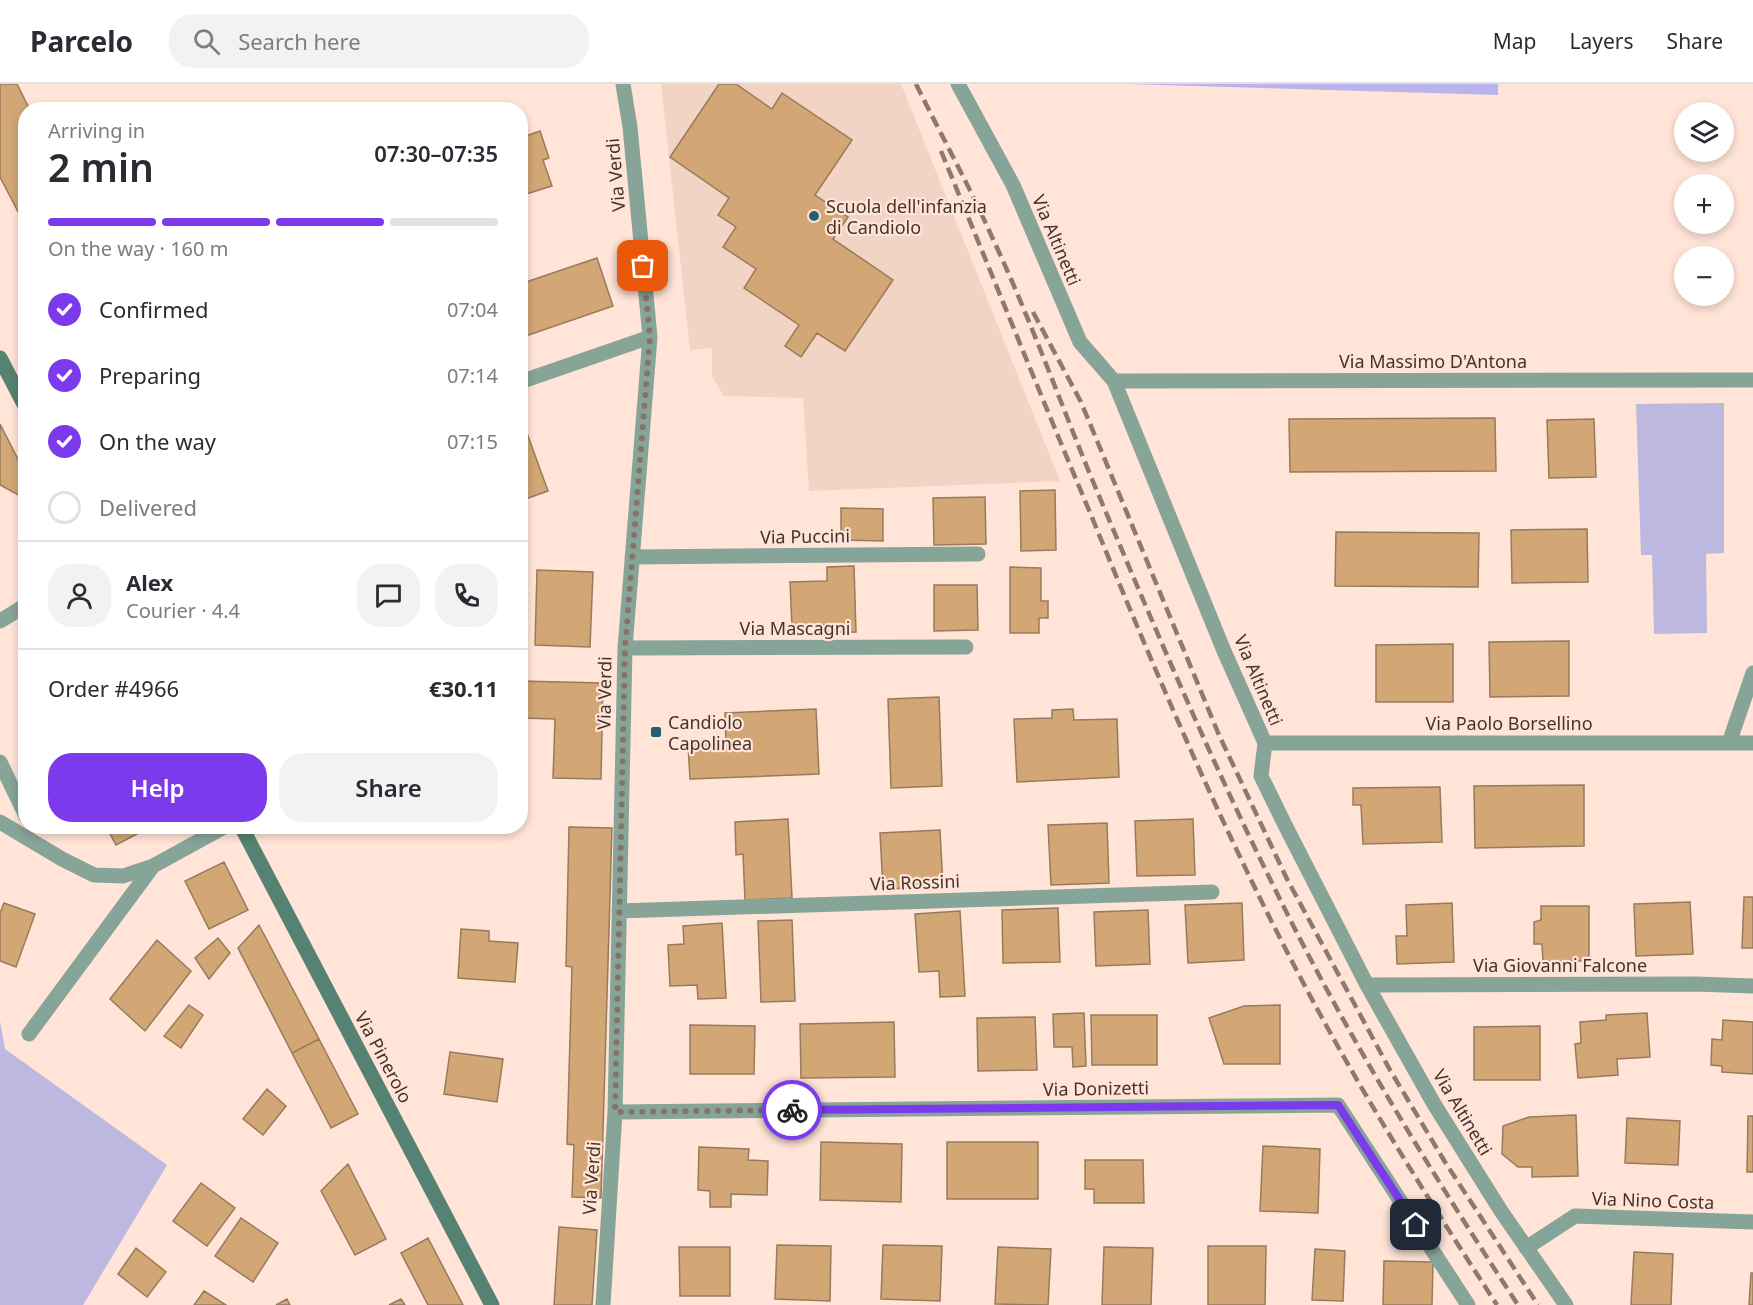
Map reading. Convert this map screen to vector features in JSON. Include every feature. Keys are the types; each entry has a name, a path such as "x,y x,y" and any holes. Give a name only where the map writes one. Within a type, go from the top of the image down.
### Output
{"main road":[{"path":"0,358 18,393"},
{"name":"Via Pinerolo","path":"246,834 492,1305"}],"street":[{"name":"Via Verdi","path":"603,1305 615,1112 625,648 650,337 630,127 623,84"},
{"name":"Via Altinetti","path":"958,84 1013,185 1080,342 1114,381 1224,651 1265,743 1261,776 1367,985 1434,1104 1526,1248 1566,1305"},
{"path":"528,379 650,337"},
{"name":"Via Massimo D'Antona","path":"1114,381 1753,380"},
{"name":"Via Puccini","path":"632,557 978,554"},
{"path":"0,621 18,610"},
{"name":"Via Mascagni","path":"625,648 966,647"},
{"path":"1729,742 1753,673"},
{"name":"Via Paolo Borsellino","path":"1265,743 1753,742"},
{"path":"0,762 18,799"},
{"path":"0,822 18,833"},
{"path":"20,834 94,875 123,876 153,866 211,834"},
{"path":"34,834 39,846"},
{"path":"29,1034 153,866"},
{"name":"Via Rossini","path":"620,911 1212,892"},
{"name":"Via Giovanni Falcone","path":"1367,985 1695,984 1753,986"},
{"name":"Via Donizetti","path":"615,1112 1338,1105 1468,1305"},
{"name":"Via Nino Costa","path":"1526,1248 1575,1216 1753,1222"}],"shaded area":[{"name":"Scuola dell'infanzia di Candiolo","path":"661,84 901,84 1060,481 809,491 803,398 724,396 712,376 712,348 690,350"},
{"path":"1128,84 1498,84 1498,95"},
{"path":"1724,403 1724,553 1706,554 1707,633 1654,634 1652,555 1641,555 1636,404"},
{"path":"0,1021 5,1049 167,1165 83,1305 0,1305"}],"building":[{"path":"0,84 17,84 26,102 18,102 18,212 0,177"},
{"path":"719,84 736,84 772,109 782,93 852,140 815,195 848,217 833,239 893,280 845,351 817,333 801,357 785,346 799,325 744,288 756,269 723,247 736,227 718,215 729,198 670,157"},
{"path":"540,131 549,158 543,160 552,186 528,194 528,135"},
{"path":"597,258 613,306 528,335 528,281"},
{"path":"1495,418 1496,471 1290,472 1289,419"},
{"path":"1594,419 1596,477 1549,478 1547,420"},
{"path":"0,424 18,459 18,495 0,485"},
{"path":"528,436 548,491 528,498"},
{"path":"1055,490 1056,550 1021,551 1020,491"},
{"path":"985,497 986,544 934,545 933,498"},
{"path":"841,508 883,509 883,541 841,540"},
{"path":"1587,529 1588,582 1512,583 1511,530"},
{"path":"1336,532 1479,533 1478,587 1335,586"},
{"path":"854,566 856,632 824,633 824,625 792,627 790,582 827,581 827,567"},
{"path":"1010,567 1041,568 1041,601 1048,601 1048,618 1039,618 1039,633 1010,633"},
{"path":"537,570 593,572 590,647 535,645"},
{"path":"934,585 977,585 978,630 934,631"},
{"path":"1569,641 1569,696 1490,697 1489,642"},
{"path":"1453,644 1453,702 1376,702 1376,645"},
{"path":"528,681 603,683 601,779 553,778 555,719 528,718"},
{"path":"939,697 942,786 891,788 888,699"},
{"path":"816,709 819,774 690,779 688,744 726,742 725,713"},
{"path":"1073,709 1074,720 1117,719 1119,777 1017,782 1014,719 1052,718 1052,710"},
{"path":"1584,785 1584,846 1475,848 1474,786"},
{"path":"1440,787 1442,842 1363,844 1361,805 1353,805 1353,788"},
{"path":"788,819 792,898 745,900 743,854 736,855 735,822"},
{"path":"1193,819 1195,875 1137,876 1135,821"},
{"path":"1107,823 1109,883 1051,885 1048,825"},
{"path":"569,827 612,828 601,1198 572,1197 574,1145 567,1144 572,967 566,966"},
{"path":"940,830 943,887 883,889 880,833"},
{"path":"110,834 137,834 116,845"},
{"path":"224,862 248,910 209,929 185,881"},
{"path":"1744,897 1753,897 1753,948 1742,948"},
{"path":"1690,902 1693,954 1636,956 1634,904"},
{"path":"4,903 35,914 16,967 0,961 0,913"},
{"path":"1242,903 1244,960 1188,963 1185,905"},
{"path":"1452,903 1454,962 1397,964 1396,936 1407,936 1406,905"},
{"path":"1541,906 1589,906 1589,961 1543,961 1542,944 1534,944 1534,922 1541,920"},
{"path":"1058,908 1060,962 1003,963 1002,910"},
{"path":"1148,910 1150,964 1096,966 1094,912"},
{"path":"960,911 965,996 940,997 939,971 919,972 915,914"},
{"path":"792,920 795,1001 761,1002 758,921"},
{"path":"722,923 726,998 698,999 697,985 670,986 668,945 684,944 683,926"},
{"path":"259,925 319,1039 292,1053 238,948"},
{"path":"461,929 489,931 489,941 518,943 515,982 458,978"},
{"path":"218,938 230,953 209,979 195,958"},
{"path":"157,940 191,971 145,1031 110,999"},
{"path":"189,1005 203,1015 181,1048 164,1036"},
{"path":"1280,1005 1280,1064 1224,1064 1209,1018 1244,1006"},
{"path":"1084,1013 1086,1066 1073,1067 1072,1047 1054,1047 1053,1014"},
{"path":"1647,1013 1650,1057 1617,1059 1618,1075 1578,1078 1575,1044 1581,1043 1580,1022 1606,1020 1606,1015"},
{"path":"1091,1015 1157,1015 1157,1065 1092,1065"},
{"path":"1035,1017 1037,1070 978,1071 977,1018"},
{"path":"1723,1020 1753,1022 1753,1074 1722,1072 1722,1066 1711,1065 1712,1039 1722,1040"},
{"path":"894,1022 895,1077 801,1078 800,1024"},
{"path":"690,1025 755,1026 754,1074 690,1074"},
{"path":"1540,1026 1540,1080 1474,1080 1474,1027"},
{"path":"319,1039 358,1114 331,1128 292,1053"},
{"path":"450,1052 503,1059 497,1102 444,1094"},
{"path":"267,1089 286,1106 263,1135 243,1119"},
{"path":"1576,1115 1578,1176 1532,1177 1532,1167 1518,1167 1502,1154 1503,1126 1529,1117"},
{"path":"1748,1116 1753,1116 1753,1172 1747,1172"},
{"path":"1627,1118 1680,1121 1678,1165 1625,1163"},
{"path":"821,1142 902,1144 901,1202 820,1200"},
{"path":"947,1142 1038,1142 1038,1199 947,1199"},
{"path":"1263,1146 1320,1149 1318,1213 1260,1211"},
{"path":"699,1147 749,1149 748,1160 768,1161 767,1195 731,1194 731,1207 710,1207 710,1191 698,1190"},
{"path":"1085,1160 1143,1160 1144,1203 1094,1203 1094,1189 1085,1189"},
{"path":"348,1164 386,1239 355,1255 321,1191"},
{"path":"201,1183 235,1208 207,1246 173,1221"},
{"path":"241,1218 278,1243 253,1282 215,1256"},
{"path":"559,1227 597,1230 592,1305 554,1305"},
{"path":"428,1238 463,1305 428,1305 401,1253"},
{"path":"777,1245 831,1246 830,1301 775,1299"},
{"path":"883,1245 942,1246 940,1301 881,1299"},
{"path":"1208,1246 1266,1246 1265,1305 1208,1305"},
{"path":"679,1247 730,1247 730,1296 680,1296"},
{"path":"998,1247 1051,1249 1048,1305 995,1304"},
{"path":"1104,1247 1153,1248 1151,1305 1102,1305"},
{"path":"136,1248 166,1272 147,1297 118,1274"},
{"path":"1315,1249 1345,1251 1343,1301 1312,1300"},
{"path":"1634,1252 1673,1254 1671,1305 1631,1305"},
{"path":"1384,1261 1433,1262 1432,1305 1383,1305"},
{"path":"1751,1273 1753,1273 1753,1305 1749,1305"},
{"path":"204,1291 226,1305 194,1305"},
{"path":"287,1299 290,1305 276,1305"},
{"path":"401,1299 405,1305 389,1305"}],"railway":[{"path":"916,84 974,198 1006,268 1159,636 1273,885 1358,1046 1452,1203 1518,1305"},
{"path":"941,151 1141,635 1248,873 1307,990 1352,1071 1423,1189 1497,1305"},
{"path":"1033,312 1081,402 1219,735 1287,879 1390,1070 1445,1162 1538,1305"}],"way so far":[{"path":"643,266 650,337 625,648 615,1112 792,1110"}],"place":[{"name":"Scuola dell'infanzia di Candiolo","path":"814,216"},
{"name":"Candiolo Capolinea","path":"656,732"}],"route":[{"path":"792,1110 1338,1105 1416,1225"}]}
